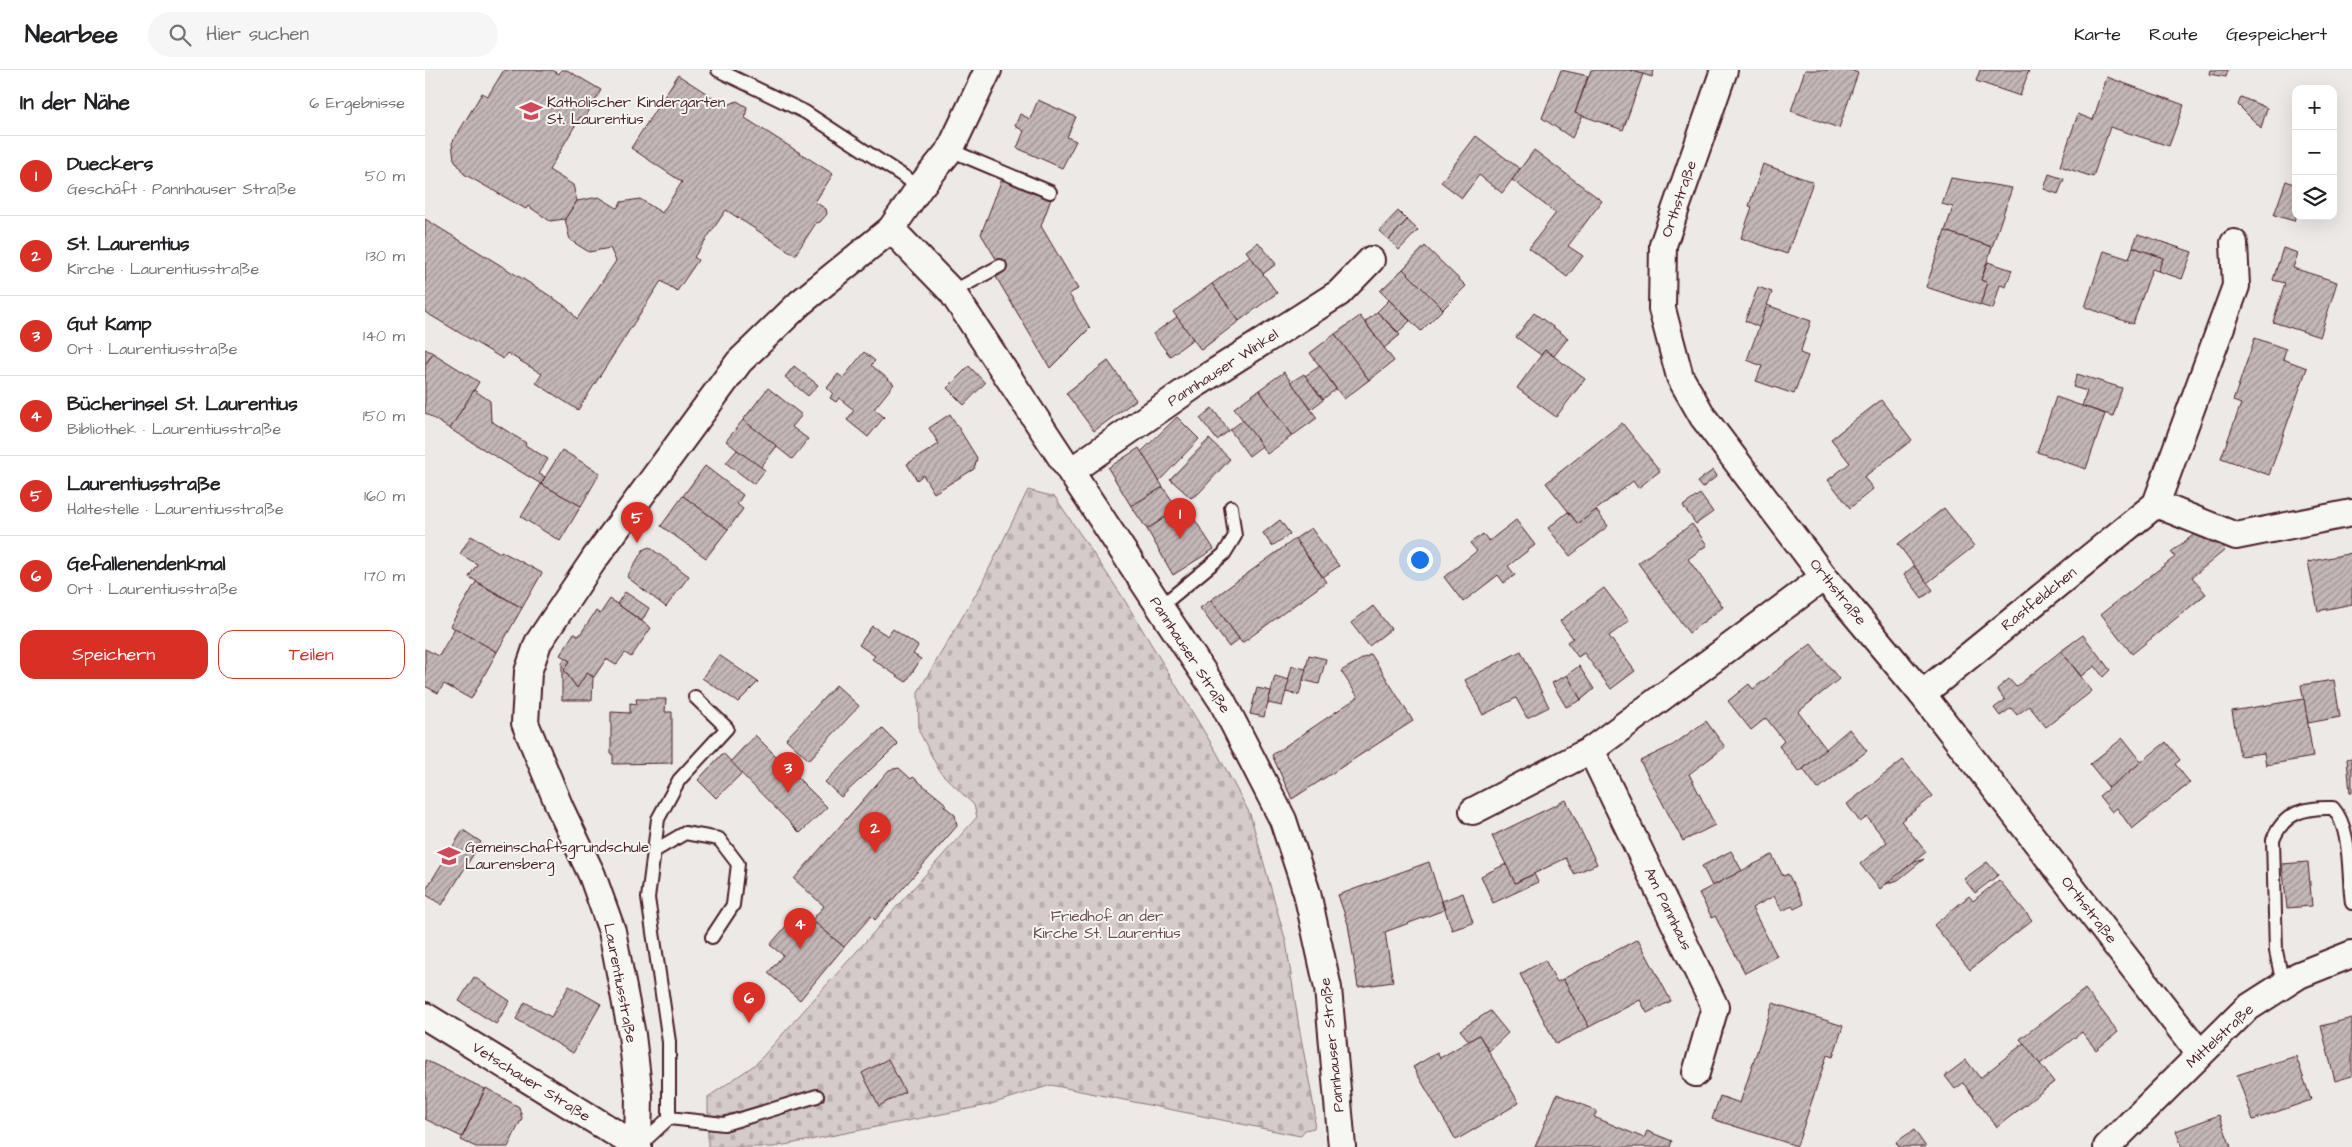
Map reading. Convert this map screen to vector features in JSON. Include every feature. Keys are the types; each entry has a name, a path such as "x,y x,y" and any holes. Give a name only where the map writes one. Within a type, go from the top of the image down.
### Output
{"street":[{"name":"Laurentiusstraße","path":"638,1147 639,1096 632,1035 612,931 592,875 560,808 525,723 528,672 538,643 595,558 739,362 800,303 891,229 920,187 951,150 988,70"},
{"name":"Orthstraße","path":"1723,70 1663,245 1662,309 1680,377 1703,417 1825,577 1922,694 2200,1054"},
{"name":"Pannhauser Straße","path":"891,229 952,292 1071,471 1222,701 1283,820 1307,893 1328,988 1342,1147"},
{"path":"2234,243 2235,286 2156,504 2236,536 2352,513"},
{"name":"Pannhauser Winkel","path":"1071,471 1193,386 1339,293 1371,260"},
{"name":"Rastfeldchen","path":"1922,694 2156,504"},
{"path":"1473,811 1591,750 1825,577"},
{"name":"Am Pannhaus","path":"1591,750 1715,1007 1697,1073"},
{"name":"Mittelstraße","path":"2107,1147 2246,1009 2299,975 2352,954"},
{"name":"Vetschauer Straße","path":"425,1016 638,1147"}],"lane":[{"path":"718,70 805,112 920,187"},
{"path":"951,150 1050,192"},
{"path":"952,292 1000,266"},
{"path":"1160,607 1224,554 1235,536 1231,507"},
{"path":"638,1147 669,1118 669,1042 649,898 658,819 679,780 727,728 695,697"},
{"path":"2283,985 2276,951 2273,840 2277,830 2302,809 2333,808 2340,815 2346,833 2352,903"},
{"path":"654,852 685,832 719,839 737,864 733,905 712,936"},
{"path":"669,1118 724,1124 817,1096"}],"green space":[{"name":"Friedhof an der Kirche St. Laurentius","path":"1028,490 1055,497 1122,596 1217,753 1250,814 1286,942 1315,1113 1314,1128 1305,1130 1300,1136 1051,1085 988,1105 774,1147 708,1147 708,1097 756,1064 977,817 974,805 940,772 919,731 918,692 980,587"}],"building":[{"path":"504,70 552,70 559,74 561,70 567,70 601,90 584,119 580,117 549,170 573,185 577,201 565,219 550,221 528,206 526,209 464,174 454,159 452,143 482,93 488,96"},
{"path":"1561,70 1588,76 1575,113 1583,115 1572,138 1542,118"},
{"path":"1591,70 1630,70 1643,74 1623,130 1575,113"},
{"path":"1630,70 1654,70 1652,77"},
{"path":"1805,70 1851,70 1858,73 1839,128 1791,111"},
{"path":"1980,70 2029,70 2020,96 1976,81"},
{"path":"2210,70 2228,70 2226,77 2209,74"},
{"path":"678,75 726,106 737,101 747,107 745,118 833,174 815,202 826,209 827,214 820,222 816,223 795,255 726,210 694,257 698,260 677,291 661,281 578,410 536,383 542,374 507,353 503,359 425,312 425,219 544,292 568,308 577,319 616,261 610,248 589,252 570,240 565,219 577,201 599,197 617,208 621,202 640,199 662,213 682,182 631,148"},
{"path":"2107,77 2184,105 2169,146 2110,127 2093,177 2060,166 2078,114 2093,120"},
{"path":"2241,97 2267,108 2261,128 2238,105"},
{"path":"1038,100 1076,117 1067,137 1076,141 1062,168 1017,148 1024,131 1015,126 1020,114 1030,119"},
{"path":"1476,136 1520,169 1502,193 1479,175 1462,198 1441,182"},
{"path":"1534,150 1602,201 1568,246 1583,256 1567,277 1529,248 1556,213 1512,180"},
{"path":"1763,164 1813,182 1787,254 1741,238 1752,207 1749,206"},
{"path":"2049,174 2064,179 2058,194 2044,189"},
{"path":"1951,178 2012,188 1992,247 1945,231 1953,207 1942,204"},
{"path":"1002,179 1051,199 1041,226 1078,289 1069,294 1090,328 1050,368 996,277 1004,272 981,234"},
{"path":"2286,181 2292,183 2292,220 2294,221 2274,215"},
{"path":"1398,211 1407,220 1389,240 1379,231"},
{"path":"1407,220 1418,230 1399,250 1389,240"},
{"path":"1945,231 1992,247 1981,280 1988,283 1980,305 1926,287"},
{"path":"2138,234 2192,252 2182,279 2158,271 2163,258 2133,247"},
{"path":"1258,242 1276,264 1263,274 1246,251"},
{"path":"1425,246 1466,286 1443,309 1403,269"},
{"path":"2133,247 2163,258 2158,271 2152,269 2133,324 2085,307 2104,251 2129,259"},
{"path":"2283,248 2298,253 2293,268 2337,282 2320,337 2273,322 2285,283 2273,280"},
{"path":"1250,256 1277,293 1239,321 1212,284"},
{"path":"1988,262 2012,270 2006,287 2000,285 1993,309 1980,305 1988,283 1981,280"},
{"path":"1403,269 1443,309 1421,331 1380,291"},
{"path":"1212,284 1239,321 1201,350 1173,312"},
{"path":"1758,287 1772,292 1759,327 1745,321"},
{"path":"1389,300 1410,321 1398,332 1377,312"},
{"path":"1767,305 1811,321 1800,353 1808,356 1794,394 1756,381 1762,366 1747,360"},
{"path":"1377,312 1400,335 1384,348 1365,322"},
{"path":"1534,313 1568,338 1554,356 1545,350 1541,355 1516,337"},
{"path":"1360,316 1394,361 1369,380 1335,334"},
{"path":"1177,317 1193,339 1170,356 1153,334"},
{"path":"1335,334 1369,380 1344,399 1310,353"},
{"path":"2255,338 2286,349 2283,359 2307,368 2269,475 2221,458 2241,404 2233,401"},
{"path":"425,349 433,353 425,366"},
{"path":"1545,350 1585,379 1556,417 1517,388"},
{"path":"864,352 875,361 871,365 894,384 874,409 884,417 868,437 847,420 854,410 839,398 836,402 830,398 833,393 827,388 838,374 843,378"},
{"path":"433,353 479,382 450,429 425,413 425,366"},
{"path":"1108,361 1136,400 1094,431 1066,393"},
{"path":"794,366 818,385 808,396 785,377"},
{"path":"969,366 985,383 964,405 947,388"},
{"path":"1320,366 1336,389 1323,399 1305,376"},
{"path":"1284,372 1317,418 1292,436 1259,390"},
{"path":"1304,374 1323,400 1311,409 1291,382"},
{"path":"2077,374 2122,388 2113,416 2082,406 2087,391 2073,387"},
{"path":"768,388 802,415 792,427 808,439 792,459 743,420"},
{"path":"474,390 490,401 491,421 548,459 539,474 545,477 541,484 450,429"},
{"path":"1259,390 1292,436 1267,454 1234,408"},
{"path":"2056,397 2105,414 2086,469 2037,452"},
{"path":"1881,400 1912,440 1864,477 1873,489 1850,508 1828,480 1850,463 1831,439"},
{"path":"1212,408 1229,431 1217,440 1200,418"},
{"path":"950,414 977,458 974,469 934,493 923,475 917,480 907,464 939,444 929,428"},
{"path":"1177,417 1199,439 1159,481 1141,452"},
{"path":"743,420 777,446 760,468 726,441"},
{"path":"1243,420 1262,446 1249,456 1230,430"},
{"path":"1622,423 1660,471 1638,488 1633,481 1578,524 1546,483"},
{"path":"1209,439 1230,459 1199,493 1191,498 1170,479"},
{"path":"1139,448 1163,487 1131,506 1108,468"},
{"path":"562,450 600,473 581,506 541,484"},
{"path":"737,450 765,470 754,484 726,463"},
{"path":"705,466 743,495 737,504 743,509 728,529 683,496"},
{"path":"1713,470 1717,476 1702,488 1697,482"},
{"path":"541,484 581,506 560,541 521,517"},
{"path":"1163,487 1178,509 1147,529 1131,506"},
{"path":"1700,494 1713,512 1696,524 1683,506"},
{"path":"683,496 728,529 706,558 661,526"},
{"path":"1185,505 1214,549 1173,575 1147,529"},
{"path":"1944,508 1974,546 1927,583 1898,544"},
{"path":"1596,510 1608,526 1570,556 1548,528 1568,512 1578,524"},
{"path":"1280,520 1290,534 1272,546 1263,533"},
{"path":"1516,520 1535,545 1508,566 1515,575 1504,583 1498,575 1463,602 1444,577 1477,551 1470,543 1483,534 1489,541"},
{"path":"1692,524 1707,545 1688,559 1723,607 1689,633 1638,563"},
{"path":"1311,528 1339,566 1323,577 1295,539"},
{"path":"2196,533 2216,539 2225,550 2192,577 2206,594 2132,654 2101,614 2175,557 2171,552"},
{"path":"471,536 500,553 501,551 542,573 522,608 469,577 477,564 460,554"},
{"path":"1295,539 1326,582 1242,643 1211,600"},
{"path":"649,547 689,576 666,607 627,577 643,550"},
{"path":"2352,553 2352,604 2318,611 2308,562"},
{"path":"1914,566 1933,590 1922,598 1904,574"},
{"path":"476,582 522,608 497,652 450,626"},
{"path":"1604,588 1629,621 1609,636 1635,671 1611,689 1584,653 1578,657 1567,642 1573,638 1560,621"},
{"path":"625,592 649,608 642,621 617,604"},
{"path":"610,599 651,628 631,657 625,653 616,665 606,659 594,677 587,673 577,688 564,670 570,661 560,655 574,633 579,636 596,611 600,614"},
{"path":"1211,600 1239,639 1229,647 1200,608"},
{"path":"1373,606 1391,629 1369,646 1351,623"},
{"path":"872,626 888,636 893,629 918,646 913,654 921,659 906,682 872,659 875,656 859,645"},
{"path":"455,628 497,652 471,699 444,684 438,693 425,686 425,649 439,656"},
{"path":"2083,635 2110,670 2103,677 2095,666 2081,676 2061,651"},
{"path":"1811,644 1839,679 1798,712 1827,750 1799,772 1779,746 1784,741 1766,718 1751,730 1728,701 1749,684 1753,689"},
{"path":"1521,651 1549,707 1527,718 1516,698 1483,715 1465,680"},
{"path":"2061,651 2092,691 2046,727 2029,706 2017,715 2011,708 2000,716 1994,708 2005,700 1997,689 2009,679 2016,687"},
{"path":"1371,654 1413,721 1292,799 1272,755 1358,697 1341,671"},
{"path":"719,655 758,682 738,702 702,678"},
{"path":"1309,655 1326,659 1319,684 1303,680"},
{"path":"565,658 570,661 564,670 577,688 587,673 593,677 592,700 562,700 562,663"},
{"path":"1292,666 1306,669 1299,695 1285,692"},
{"path":"1579,666 1594,689 1581,700 1567,675"},
{"path":"1567,675 1581,700 1566,707 1552,683"},
{"path":"1275,676 1289,680 1282,706 1268,703"},
{"path":"2334,680 2340,717 2308,723 2301,685"},
{"path":"836,685 859,706 809,760 786,739"},
{"path":"1257,688 1271,691 1264,717 1250,714"},
{"path":"636,699 666,699 665,712 672,712 672,763 613,764 613,754 611,754 611,712 630,713 630,703 637,704"},
{"path":"2304,699 2313,757 2266,765 2264,753 2240,756 2232,711"},
{"path":"1706,721 1725,747 1689,774 1715,825 1683,841 1640,761 1673,745"},
{"path":"882,728 898,744 841,797 825,782"},
{"path":"1849,729 1867,751 1818,789 1803,769"},
{"path":"755,735 827,807 800,833 730,762"},
{"path":"2123,738 2142,762 2109,788 2090,764"},
{"path":"2166,742 2180,760 2175,764 2190,783 2132,829 2117,808 2112,812 2099,796"},
{"path":"723,753 742,773 716,798 698,780"},
{"path":"2352,758 2352,793 2350,793 2347,759"},
{"path":"1903,760 1933,796 1901,821 1926,852 1880,889 1860,864 1887,842 1867,817 1860,822 1847,804"},
{"path":"899,768 946,804 944,806 955,815 957,826 875,920 871,916 844,947 812,920 824,906 794,879 889,770"},
{"path":"1566,800 1597,864 1574,874 1566,858 1515,883 1492,836"},
{"path":"463,830 481,842 442,905 425,894 425,891"},
{"path":"1731,851 1742,871 1712,886 1702,866"},
{"path":"1772,855 1783,876 1788,874 1804,904 1794,909 1792,906 1782,911 1774,896 1752,908 1777,956 1745,973 1715,916 1712,918 1699,893"},
{"path":"1924,859 1898,880 1886,884 1912,863"},
{"path":"1429,862 1444,910 1385,932 1393,982 1358,987 1348,924 1338,895"},
{"path":"1987,862 1998,875 1975,893 1964,879"},
{"path":"2308,862 2312,906 2287,908 2282,864"},
{"path":"1506,864 1515,883 1534,874 1538,882 1493,903 1481,876"},
{"path":"1999,880 2032,920 1970,970 1934,925 1969,896 1973,901"},
{"path":"1463,893 1473,923 1452,930 1442,901"},
{"path":"812,920 844,947 800,1000 768,973 783,955 770,945 787,925 800,935"},
{"path":"1638,939 1671,1001 1647,1013 1640,1000 1589,1027 1563,979"},
{"path":"1545,960 1557,982 1563,979 1589,1027 1556,1044 1520,974"},
{"path":"474,977 510,1001 496,1024 459,1001"},
{"path":"569,986 601,1004 573,1053 516,1019 525,1002 551,1017"},
{"path":"2085,989 2118,1032 2096,1050 2082,1032 2040,1064 2020,1039"},
{"path":"1773,1003 1843,1026 1833,1057 1827,1055 1797,1146 1712,1119 1720,1096 1740,1103"},
{"path":"1490,1011 1508,1033 1489,1051 1479,1035 1469,1041 1460,1030"},
{"path":"2352,1018 2352,1076 2335,1081 2321,1026"},
{"path":"1479,1035 1519,1103 1456,1140 1413,1067 1437,1053 1440,1058"},
{"path":"2024,1043 2054,1082 1997,1127 1963,1083 1955,1089 1945,1076 1966,1060 1980,1078"},
{"path":"2296,1056 2311,1100 2253,1120 2237,1075"},
{"path":"888,1059 905,1092 879,1106 862,1073"},
{"path":"425,1060 485,1089 462,1137 425,1119"},
{"path":"486,1088 519,1107 522,1118 508,1147 476,1147 461,1140"},
{"path":"1557,1094 1597,1111 1594,1117 1644,1138 1647,1131 1672,1141 1670,1147 1535,1147"},
{"path":"2219,1115 2231,1147 2182,1147 2176,1131"},
{"path":"1914,1130 1926,1147 1899,1147 1896,1142"}],"place":[{"name":"Katholischer Kindergarten St. Laurentius","path":"531,111"},
{"name":"Dueckers","path":"1180,539"},
{"name":"Laurentiusstraße","path":"637,543"},
{"name":"Gut Kamp","path":"788,793"},
{"name":"St. Laurentius","path":"875,853"},
{"name":"Gemeinschaftsgrundschule Laurensberg","path":"449,856"},
{"name":"Bücherinsel St. Laurentius","path":"800,949"},
{"name":"Gefallenendenkmal","path":"749,1023"}]}
